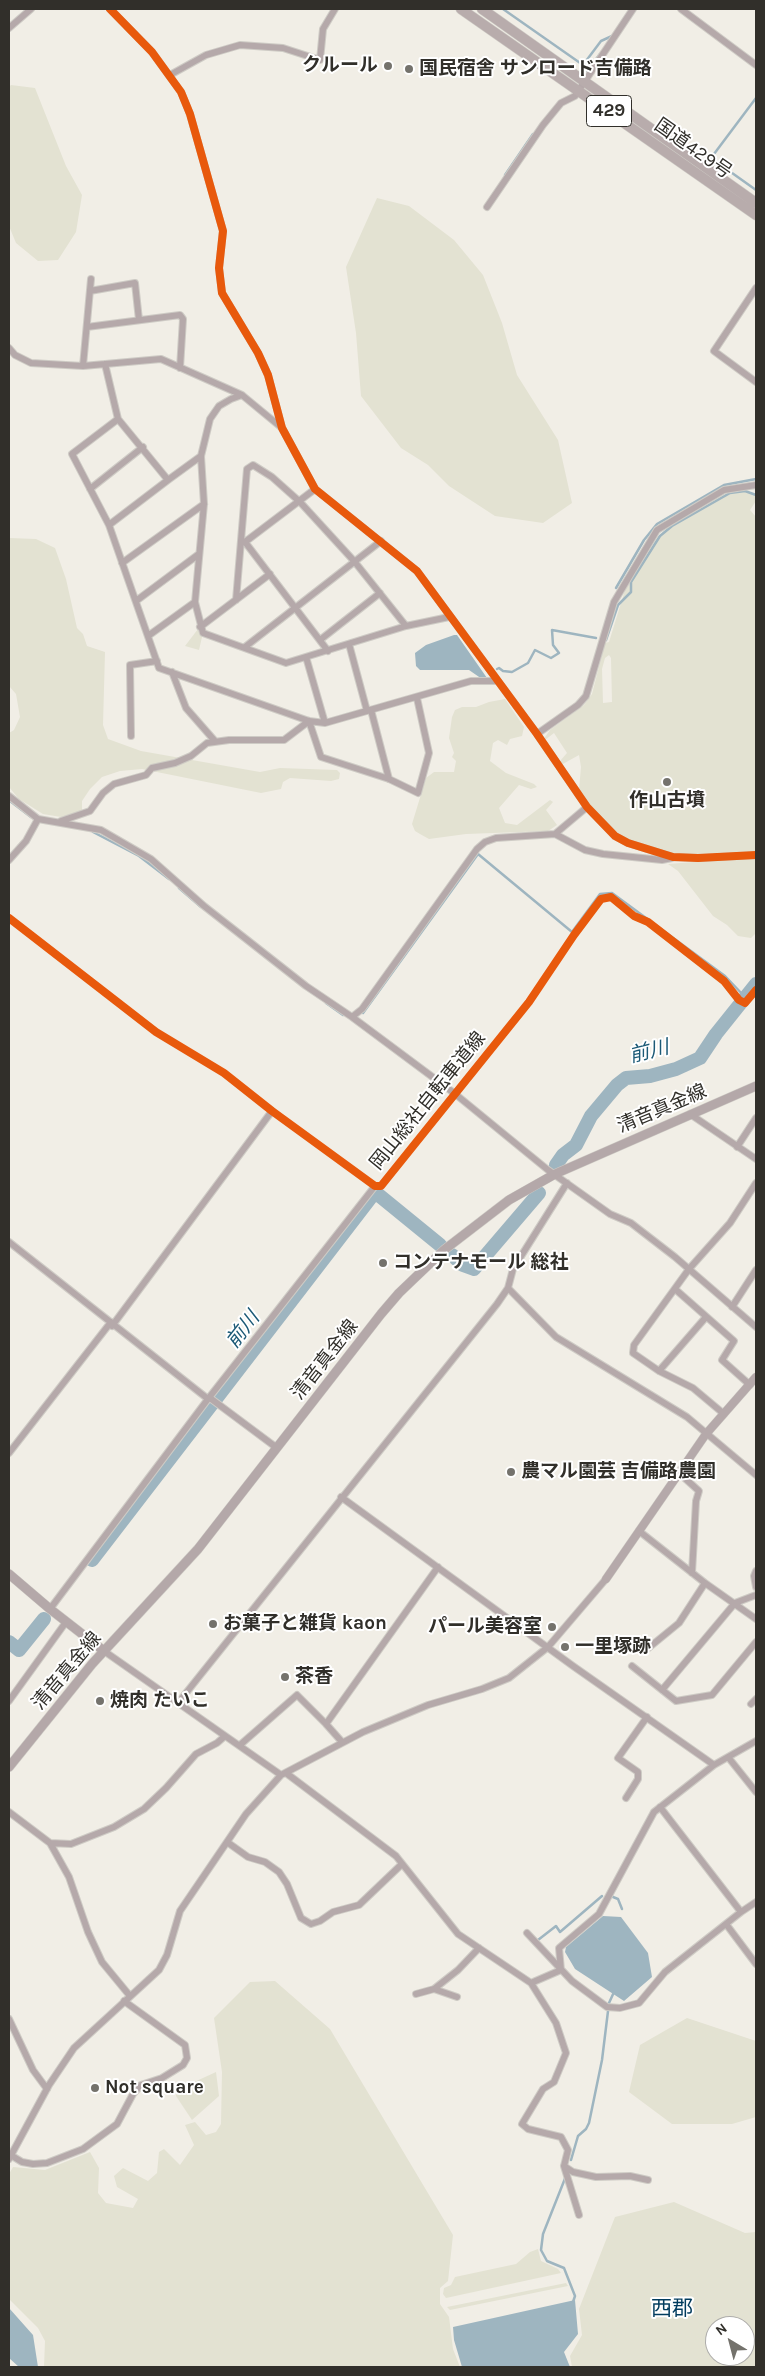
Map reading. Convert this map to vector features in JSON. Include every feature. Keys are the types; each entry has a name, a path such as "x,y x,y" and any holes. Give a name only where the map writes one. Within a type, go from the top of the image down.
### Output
{"highway":[{"name":"国道429号","path":"461,9 582,85 756,203"},
{"name":"国道429号","path":"482,9 756,215"}],"main road":[{"name":"清音真金線","path":"9,1767 104,1651 198,1548 381,1314 424,1268 473,1226 509,1200 555,1174 756,1086"},
{"path":"9,1574 104,1651"}],"street":[{"path":"9,28 31,9"},
{"path":"110,9 170,74 181,92 190,114 223,231 219,268 222,293 261,360 268,375 282,428 315,489 342,513 381,541 417,571 449,617 537,734 587,807 616,836 628,843 673,857 698,858 756,855"},
{"path":"170,74 206,55 240,45 283,48 320,60 323,29 335,9"},
{"path":"487,207 543,125 561,103 575,96 633,9"},
{"path":"681,9 756,65"},
{"path":"83,366 91,279"},
{"path":"90,291 135,283 139,320"},
{"path":"756,288 714,351 756,382"},
{"path":"87,327 180,315 183,319 180,368"},
{"path":"9,348 15,355 30,363 83,366 161,359 242,395 282,428"},
{"path":"105,364 118,419 168,480"},
{"path":"242,395 230,399 214,411 210,419 201,456 204,504 195,602 203,633 286,663 406,626 449,617"},
{"path":"118,419 72,454 109,525 159,668 309,721 325,723 471,682 497,682"},
{"path":"90,489 142,447"},
{"path":"109,525 201,456"},
{"path":"236,600 243,542 247,469 253,465 272,477 300,502 354,561 406,626"},
{"path":"537,734 578,705 586,696 614,602 658,530 724,490 756,485"},
{"path":"243,542 300,502 315,489"},
{"path":"122,563 204,504"},
{"path":"244,647 381,541"},
{"path":"243,542 270,574 328,651"},
{"path":"136,601 199,554"},
{"path":"200,627 270,574"},
{"path":"320,640 380,593"},
{"path":"148,636 195,602"},
{"path":"349,644 389,779"},
{"path":"306,657 325,723"},
{"path":"131,736 130,665 157,661"},
{"path":"172,672 186,708 214,740"},
{"path":"309,721 321,757 389,779 418,793 429,753 417,698"},
{"path":"59,822 90,811 103,793 114,784 146,775 152,768 175,763 214,740 284,740 309,721"},
{"path":"9,796 38,819 101,830 151,859 204,906 306,986 352,1017 454,1093 504,1136 567,1183 610,1214 631,1223 689,1269 756,1327"},
{"path":"555,834 587,807"},
{"path":"9,860 26,841 38,819"},
{"path":"352,1017 362,1009 481,845 496,838 555,834 585,850 603,854 662,860 673,857"},
{"path":"9,1453 111,1324 272,1111"},
{"path":"690,1114 756,1159"},
{"path":"737,1147 756,1118"},
{"path":"178,1703 508,1288 514,1269 567,1183"},
{"path":"724,1414 694,1388 659,1371 633,1353 634,1345 689,1269 730,1223 756,1183"},
{"path":"50,1609 375,1186"},
{"path":"9,1242 111,1324 277,1448"},
{"path":"732,1307 756,1270"},
{"path":"508,1288 556,1337 644,1392 680,1412 756,1475"},
{"path":"675,1289 734,1341 722,1360 750,1385"},
{"path":"659,1371 706,1317"},
{"path":"9,1812 50,1843 69,1877 88,1932 102,1962 127,1999 185,2045 187,2058 183,2065 162,2078 141,2084 133,2094 117,2124 83,2149 47,2163 33,2164 9,2156 47,2089 74,2048 127,1999 159,1970 165,1962 180,1911 246,1814 283,1774 342,1742 428,1705 482,1690 509,1678 548,1647 606,1579 706,1434 756,1377"},
{"path":"679,1473 699,1491 696,1501 692,1573"},
{"path":"341,1497 714,1765"},
{"path":"639,1531 705,1583 756,1619"},
{"path":"326,1724 438,1567"},
{"path":"756,1571 754,1576 756,1587"},
{"path":"646,1650 679,1623 705,1583"},
{"path":"662,1690 735,1603 756,1595"},
{"path":"9,1701 66,1622"},
{"path":"632,1666 676,1701 712,1695 756,1642"},
{"path":"104,1651 382,1844 402,1864 458,1934 531,1983 556,2024 566,2053 554,2082 543,2089 522,2124 528,2129 561,2137 568,2150 564,2166 579,2215"},
{"path":"240,1745 297,1695 342,1742"},
{"path":"750,1704 756,1699"},
{"path":"626,1798 638,1779 638,1772 618,1758 647,1717"},
{"path":"50,1843 71,1844 114,1827 144,1809 166,1788 196,1754 217,1743 225,1736"},
{"path":"561,1970 559,1948 599,1914 654,1812 714,1765 756,1740"},
{"path":"728,1756 756,1792"},
{"path":"660,1807 741,1912"},
{"path":"227,1842 248,1857 265,1862 279,1872 287,1884 301,1918 311,1924 320,1922 333,1912 359,1905 402,1864"},
{"path":"527,1933 572,1981 609,2007 620,2008 639,2003 664,1972 756,1902"},
{"path":"726,1924 756,1964"},
{"path":"416,1994 434,1989 458,1970 479,1948"},
{"path":"531,1983 561,1970"},
{"path":"434,1989 457,1997"},
{"path":"9,2019 33,2070 47,2089"},
{"path":"564,2166 584,2176 630,2176 648,2180"}],"shaded area":[{"path":"11,85 35,88 66,166 82,195 76,232 58,260 38,261 16,243 9,226 9,87"},
{"path":"377,198 409,206 454,240 483,275 502,323 517,375 558,440 572,503 543,523 495,516 449,486 428,465 401,448 361,396 356,333 346,267"},
{"path":"744,490 756,494 756,501 750,510 756,517 756,851 678,855 629,841 604,823 589,806 543,740 550,730 584,705 592,694 605,643 609,642 625,590 658,536 669,527 730,491","holes":["609,655 611,658 612,702 603,703 602,669 605,658","554,733 567,753 560,761 545,740","579,755 581,767 579,790 561,765"]},
{"path":"9,538 36,539 55,548 66,579 77,628 83,634 87,646 105,652 103,725 108,739 141,751 260,772 280,768 337,770 340,773 339,779 331,781 290,778 283,782 281,789 261,793 142,769 120,771 102,777 90,789 82,801 82,811 61,817 43,814 19,799 9,787 9,733 14,730 20,717 16,694 9,686"},
{"path":"198,629 202,637 199,650 185,646"},
{"path":"505,699 524,727 522,736 510,739 507,745 498,740 493,743 490,761 506,773 537,787 531,789 519,785 499,808 505,823 517,825 550,800 553,802 546,810 557,825 548,831 466,834 429,839 415,831 412,824 426,778 434,772 454,772 456,761 452,757 454,753 449,738 455,710 462,707 476,707"},
{"path":"756,858 756,933 751,938 738,936 727,925 713,916 678,871 668,864"},
{"path":"275,1981 330,2029 453,2235 448,2281 440,2288 440,2304 449,2317 453,2349 460,2367 44,2367 45,2341 38,2328 9,2299 9,2174 13,2167 45,2170 90,2152 99,2168 98,2193 106,2203 133,2208 138,2199 117,2187 114,2176 123,2168 148,2181 157,2173 159,2152 164,2149 180,2165 194,2145 185,2125 195,2122 206,2135 216,2132 221,2124 222,2072 214,2018 250,1982"},
{"path":"687,2018 756,2041 756,2117 732,2124 672,2124 629,2092 640,2045"},
{"path":"216,2072 219,2096 192,2120 176,2096 178,2084 192,2083"},
{"path":"674,2202 745,2233 756,2232 756,2367 572,2367 570,2356 582,2335 579,2309 615,2217"},
{"path":"538,2249 541,2261 558,2269 561,2273 446,2298 443,2294 444,2288 451,2285 455,2277 516,2264 530,2252"},
{"path":"566,2283 568,2286 450,2310 447,2307"}],"water":[{"path":"457,635 487,678 482,679 469,670 420,670 416,666 415,653 426,645"},
{"path":"603,1916 621,1917 648,1953 652,1977 624,2001 575,1969 565,1952 566,1947"},
{"path":"575,2300 578,2334 564,2352 570,2367 462,2367 454,2340 453,2327"},
{"path":"9,2308 33,2335 38,2367 19,2367 9,2358"}],"waterway":[{"path":"503,9 583,65 601,41 612,36"},
{"path":"587,71 600,54"},
{"path":"756,98 711,158 756,190"},
{"path":"505,175 533,134"},
{"path":"616,588 644,540 657,524 724,485 756,479"},
{"path":"606,640 618,605 631,592 631,582 660,536 672,526 730,493 745,491 756,495"},
{"path":"497,669 512,672 528,663 535,650 551,658 559,653 553,645 552,630 596,638"},
{"path":"10,801 31,817"},
{"path":"93,832 139,856 169,879"},
{"path":"363,1013 478,854 572,932 600,894 612,893 725,976 745,997"},
{"path":"179,888 201,907"},
{"name":"前川","path":"556,1165 563,1155 576,1145 591,1116 617,1085 626,1078 650,1076 676,1069 700,1058 716,1034 756,984"},
{"path":"326,1003 343,1015"},
{"name":"前川","path":"92,1560 375,1192 440,1245"},
{"name":"前川","path":"452,1255 463,1265 474,1269 539,1193"},
{"name":"前川","path":"9,1642 19,1650 44,1619"},
{"path":"538,1940 556,1926 560,1932 602,1896"},
{"path":"613,1897 618,1899 622,1909"},
{"path":"571,2160 578,2136 586,2129 589,2123 602,2060 609,2003 614,1992"},
{"path":"566,2176 543,2234 541,2250 547,2261 564,2268 575,2296 573,2302"}],"cycle path":[{"path":"110,9 152,52 181,92 190,114 223,231 219,268 222,293 258,353 268,375 282,428 315,489 417,571 537,734 587,807 615,836 628,843 673,857 698,858 756,855"},
{"name":"岡山総社自転車道線","path":"9,918 156,1032 224,1073 272,1111 375,1186 381,1186 529,1002 574,935 601,899 611,897 634,916 648,922 724,981 739,1000 745,1003 756,990"}],"place":[{"name":"クルール","path":"388,66"},
{"name":"国民宿舎 サンロード吉備路","path":"409,69"},
{"name":"作山古墳","path":"667,782"},
{"name":"コンテナモール 総社","path":"383,1263"},
{"name":"農マル園芸 吉備路農園","path":"511,1472"},
{"name":"お菓子と雑貨 kaon","path":"213,1624"},
{"name":"パール美容室","path":"552,1627"},
{"name":"一里塚跡","path":"565,1647"},
{"name":"茶香","path":"285,1677"},
{"name":"焼肉 たいこ","path":"100,1701"},
{"name":"Not square","path":"95,2088"}],"district":[{"name":"西郡","path":"672,2309"}]}
